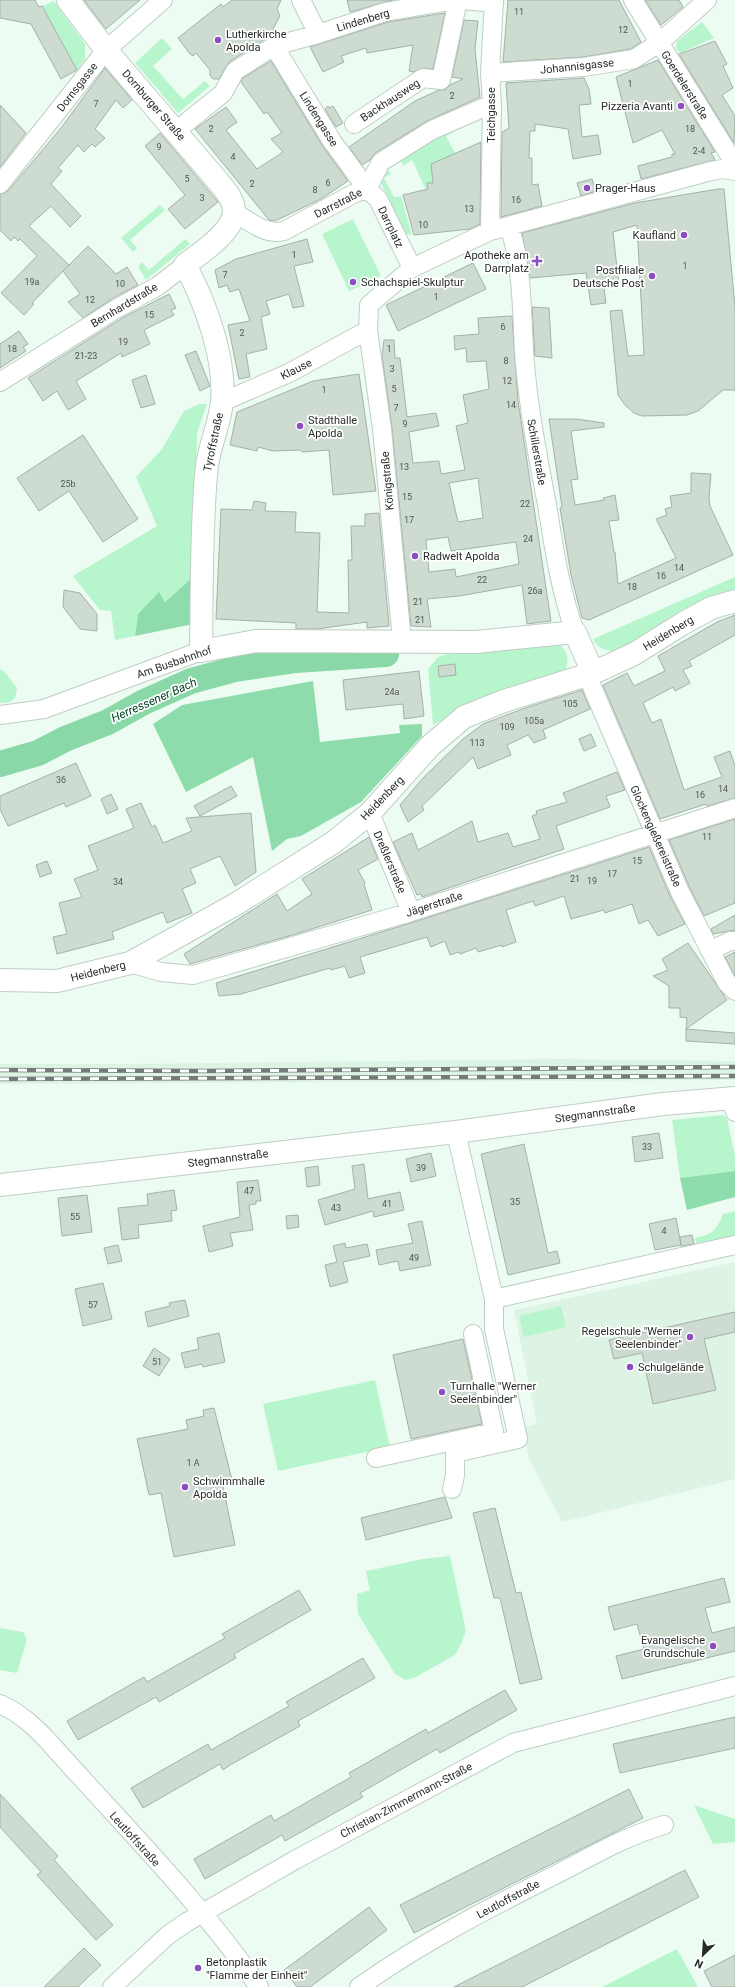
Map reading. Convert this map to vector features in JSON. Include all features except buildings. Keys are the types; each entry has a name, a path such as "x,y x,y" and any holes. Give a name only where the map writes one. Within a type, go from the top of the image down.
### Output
{"main road":[{"name":"Dornburger Straße","path":"68,0 106,50 227,192 231,198 234,212"},
{"name":"Bernhardstraße","path":"185,265 218,238 227,227 234,212"},
{"name":"Tyroffstraße","path":"185,265 192,277 216,339 223,382 222,402 206,475 201,651"},
{"name":"Heidenberg","path":"0,980 57,981 130,963 236,904 334,842 370,813 430,746 464,717 504,701 590,674 634,654 711,608 735,601"},
{"path":"402,641 476,642 575,632"},
{"name":"Schillerstraße","path":"575,632 590,674"},
{"name":"Am Busbahnhof","path":"201,651 256,641 402,641"},
{"name":"Stegmannstraße","path":"0,1185 456,1132 663,1104 734,1103"}],"street":[{"name":"Dornsgasse","path":"0,184 106,50 163,0"},
{"path":"301,0 318,34"},
{"name":"Lindenberg","path":"176,131 223,93 235,71 274,46 318,34 384,12 457,0"},
{"name":"Backhausweg","path":"354,124 423,78 441,80 457,0"},
{"path":"463,0 494,1"},
{"name":"Goerdelerstraße","path":"633,0 733,161 735,171"},
{"name":"Teichgasse","path":"490,231 492,104 490,73 494,1"},
{"name":"Johannisgasse","path":"490,73 584,67 634,59 659,43 708,2"},
{"name":"Lindengasse","path":"274,46 332,141 367,189"},
{"name":"Darrstraße","path":"234,212 260,228 279,232 355,193 367,189 381,162 450,121 492,104"},
{"path":"368,325 369,305 412,268 490,231 711,171 723,169 735,171"},
{"name":"Darrplatz","path":"367,189 378,199 412,268"},
{"name":"Schillerstraße","path":"509,226 515,244 519,264 525,364 531,413 564,602 575,632"},
{"name":"Bernhardstraße","path":"0,382 116,309 158,286 185,265"},
{"name":"Klause","path":"222,402 289,373 368,325"},
{"name":"Königstraße","path":"368,325 382,429 402,641"},
{"name":"Am Busbahnhof","path":"0,715 27,712 50,707 201,651"},
{"name":"Glockengießereistraße","path":"590,674 654,834 680,892 710,951 728,983 735,991"},
{"name":"Jägerstraße","path":"130,963 161,972 193,975 411,912 735,808"},
{"name":"Dreßlerstraße","path":"370,813 411,912"},
{"path":"710,951 730,941 735,941"},
{"path":"376,1458 518,1438 494,1329 494,1299 456,1132"},
{"path":"494,1299 735,1245"},
{"path":"455,1446 494,1432 473,1334"},
{"path":"452,1490 455,1475 455,1446"},
{"name":"Christian-Zimmermann-Straße","path":"112,1987 168,1935 202,1914 295,1860 513,1743 735,1686"},
{"name":"Leutloffstraße","path":"0,1704 17,1711 32,1724 202,1914 232,1949 259,1987"},
{"name":"Leutloffstraße","path":"359,1987 388,1966 490,1908 634,1834 664,1825"}],"shaded area":[{"path":"559,1059 735,1061 735,1080 0,1084 0,1064"},
{"name":"Schulgelände","path":"735,1262 735,1479 562,1522 528,1457 524,1427 537,1424 514,1310"}],"green space":[{"path":"54,1 85,44 85,60 77,70 42,6"},
{"path":"702,22 714,38 680,53 676,48 677,41"},
{"path":"162,38 172,49 153,66 183,99 205,81 210,86 178,113 135,63"},
{"path":"452,128 454,132 446,136 455,153 431,164 433,183 427,183 428,189 426,190 412,160 403,166 400,159"},
{"path":"387,168 391,174 384,178 394,197 401,196 412,235 406,234 379,179"},
{"path":"160,205 165,210 130,240 137,248 133,252 121,238"},
{"path":"353,219 381,276 349,291 322,234"},
{"path":"185,239 190,244 146,280 138,266 142,262 149,270"},
{"path":"199,404 207,404 197,433 194,576 165,602 159,593 138,614 135,636 115,640 111,611 100,610 73,576 157,526 136,477 162,449 184,411"},
{"path":"194,576 193,624 135,636 138,614 159,592 165,602"},
{"path":"735,577 735,589 719,593 690,606 662,623 622,651 605,650 598,646 593,639"},
{"path":"559,644 567,656 566,670 466,706 433,725 428,669 438,657 454,652"},
{"path":"0,669 4,671 17,688 15,698 10,702 0,703"},
{"path":"313,681 320,742 400,733 399,725 422,724 422,736 361,802 301,836 287,839 272,851 253,757 186,792 153,724 182,705"},
{"path":"723,1115 727,1118 735,1156 735,1171 680,1178 672,1120"},
{"path":"735,1171 735,1197 687,1210 680,1178"},
{"path":"735,1211 735,1240 698,1248 695,1238 713,1231 723,1214"},
{"path":"561,1306 566,1327 524,1337 519,1316"},
{"path":"375,1380 390,1447 278,1471 263,1404"},
{"path":"450,1556 466,1631 455,1655 414,1678 405,1680 395,1674 358,1614 357,1594 370,1590 366,1571 423,1559"},
{"path":"0,1628 23,1632 27,1639 17,1673 0,1670"},
{"path":"694,1805 735,1819 735,1842 713,1844"},
{"path":"677,1949 698,1987 602,1987"}],"waterway":[{"name":"Herressener Bach","path":"0,764 38,753 65,739 108,722 144,702 191,681 235,669 296,660 386,654"}],"railway":[{"path":"0,1070 204,1071 735,1067"},
{"path":"0,1079 735,1076"}],"place":[{"name":"Lutherkirche Apolda","path":"218,40"},
{"name":"Pizzeria Avanti","path":"681,106"},
{"name":"Prager-Haus","path":"587,188"},
{"name":"Kaufland","path":"684,235"},
{"name":"Apotheke am Darrplatz","path":"537,261"},
{"name":"Postfiliale Deutsche Post","path":"652,276"},
{"name":"Schachspiel-Skulptur","path":"353,282"},
{"name":"Stadthalle Apolda","path":"300,426"},
{"name":"Radwelt Apolda","path":"415,556"},
{"name":"Regelschule \"Werner Seelenbinder\"","path":"690,1337"},
{"name":"Schulgelände","path":"630,1367"},
{"name":"Turnhalle \"Werner Seelenbinder\"","path":"442,1392"},
{"name":"Schwimmhalle Apolda","path":"185,1487"},
{"name":"Evangelische Grundschule","path":"713,1646"},
{"name":"Betonplastik \"Flamme der Einheit\"","path":"198,1968"}]}
